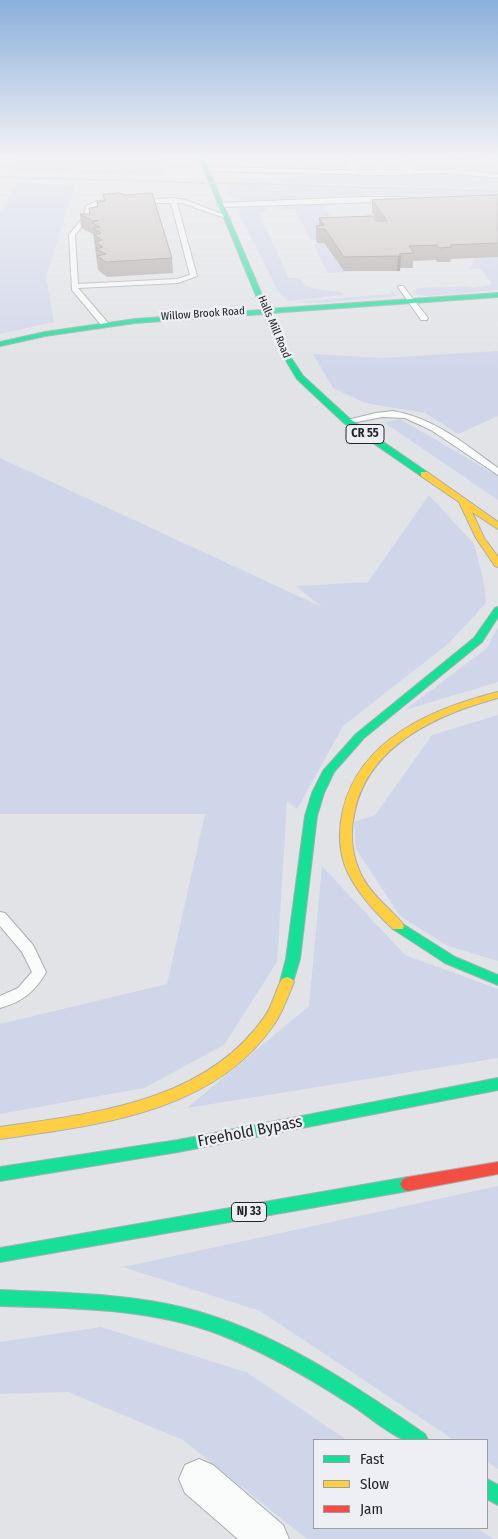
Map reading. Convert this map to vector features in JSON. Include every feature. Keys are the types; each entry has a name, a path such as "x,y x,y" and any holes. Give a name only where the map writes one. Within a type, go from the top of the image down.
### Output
{"main road":[{"name":"Halls Mill Road","path":"232,229 281,347 293,369 307,385 347,421 498,526"},
{"name":"Willow Brook Road","path":"0,344 105,324 194,314 411,302 498,294"},
{"path":"463,502 480,538 498,564"},
{"path":"0,1133 130,1110 163,1101 222,1070 249,1046 268,1023 280,1003 290,976 311,816 318,793 329,772 360,736 478,640 498,610"},
{"path":"498,695 445,711 407,731 388,745 371,764 359,782 350,801 345,839 358,879 387,916 432,951 457,964 498,980"},
{"name":"Freehold Bypass","path":"0,1174 178,1146 498,1084"},
{"name":"NJ 33","path":"0,1255 498,1168"},
{"path":"0,1298 122,1304 168,1312 216,1326 277,1350 336,1382 418,1439"}],"street":[{"path":"199,1479 269,1539"}],"lane":[{"path":"77,229 72,235 75,290 105,324"},
{"path":"75,286 178,281 194,276 181,229"},
{"path":"401,286 424,318"},
{"path":"347,421 389,414 409,417 439,432 498,472"},
{"path":"0,917 28,949 39,972 32,986 12,999 0,1002"}],"shaded area":[{"path":"0,229 61,229 46,276 54,322 0,334"},
{"path":"247,229 266,229 289,278 299,278 305,285 315,289 341,292 343,295 288,301 278,291"},
{"path":"305,229 382,229 386,235 311,240"},
{"path":"324,243 331,255 362,271 328,273 313,244"},
{"path":"498,257 498,290 427,296 418,295 412,291 421,288 470,286 472,288 493,284 480,269 470,269 475,258"},
{"path":"390,290 397,296 320,303 295,302 391,294"},
{"path":"498,351 498,416 458,434 425,413 365,403 333,388 313,354 383,358"},
{"path":"400,419 498,476 498,500 385,423"},
{"path":"0,458 322,607 296,586 368,582 429,495 474,544 483,578 486,603 448,644 343,726 297,809 287,801 277,962 224,1045 144,1088 0,1114 0,1024 167,984 205,814 0,814"},
{"path":"498,627 498,682 405,710 487,648"},
{"path":"498,715 498,961 448,946 400,916 356,849 354,822 375,815 432,735"},
{"path":"322,866 405,955 498,989 498,1058 187,1108 309,1006"},
{"path":"498,1186 498,1469 488,1463 488,1439 452,1439 260,1311 123,1267"},
{"path":"101,1327 246,1372 346,1439 313,1439 313,1529 479,1529 494,1539 307,1539 183,1440 68,1392 0,1394 0,1342"}],"building":[{"path":"94,229 163,229 172,258 106,262 97,256 106,254 96,249 103,247 95,242 102,240 94,235 101,233"},
{"path":"318,229 498,229 498,243 450,245 452,247 439,248 437,245 409,246 414,253 399,254 401,256 344,257 325,229"}],"traffic: fast":[{"path":"231,229 281,347 300,377 347,421 424,474"},
{"path":"0,344 45,334 135,321 498,295"},
{"path":"287,982 293,959 311,816 318,793 329,771 360,736 478,640 498,610"},
{"path":"398,926 450,960 498,980"},
{"path":"0,1174 178,1146 498,1084"},
{"path":"0,1255 408,1184"},
{"path":"0,1298 130,1305 186,1316 222,1327 257,1342 324,1377 418,1439"},
{"path":"488,1489 498,1496"}],"traffic: slow":[{"path":"424,474 498,526"},
{"path":"463,502 480,538 498,564"},
{"path":"398,926 364,889 350,863 346,841 346,821 351,801 359,782 385,749 401,735 428,719 467,704 498,695"},
{"path":"0,1133 111,1114 148,1104 184,1091 216,1073 245,1050 269,1021 287,982"}],"traffic: jam":[{"path":"408,1184 498,1168"}]}
